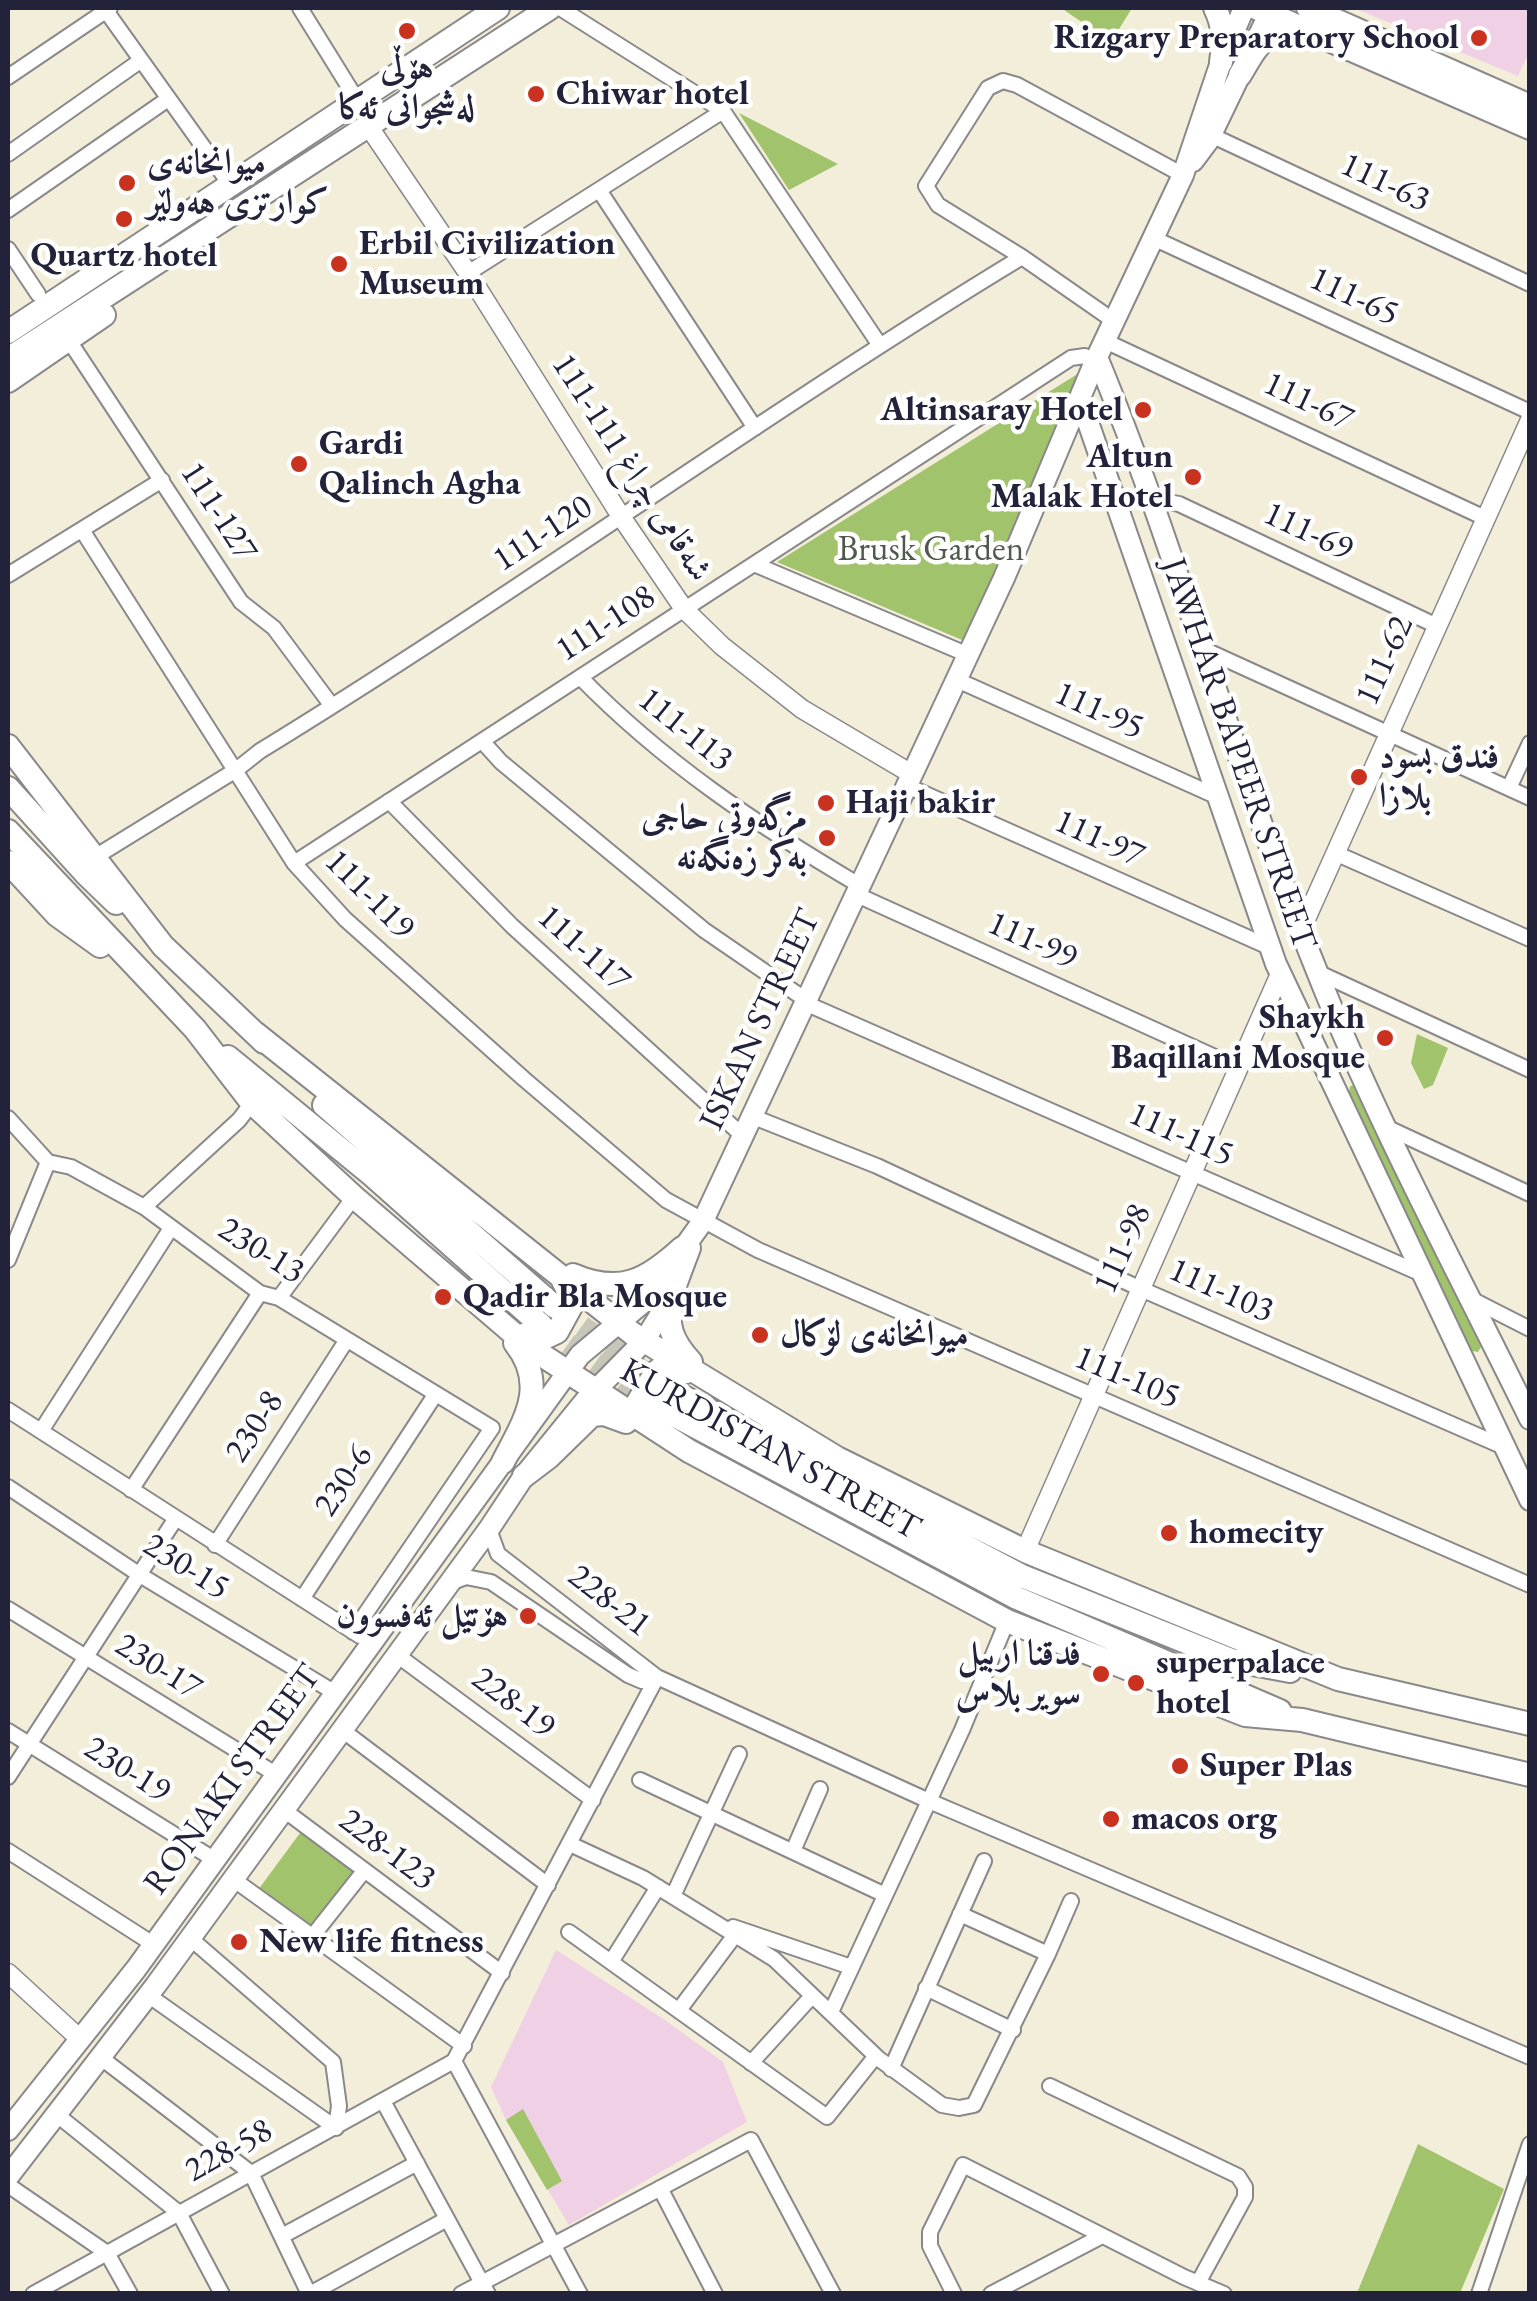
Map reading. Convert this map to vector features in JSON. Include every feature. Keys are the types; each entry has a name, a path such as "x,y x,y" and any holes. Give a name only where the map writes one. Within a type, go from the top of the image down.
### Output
{"main road":[{"path":"8,332 498,8"},
{"path":"8,359 550,8"},
{"path":"1215,8 1222,21 1231,68"},
{"path":"1231,68 1244,8"},
{"path":"1308,8 1529,106"},
{"path":"1320,8 1346,25"},
{"path":"1231,68 1266,10 1530,128"},
{"path":"1231,68 1268,36 1320,37"},
{"name":"ISKAN STREET","path":"568,1372 592,1344 648,1299 693,1235 743,1136 955,679 1231,68"},
{"path":"8,381 226,233 312,163"},
{"path":"8,314 229,183"},
{"name":"JAWHAR BAPEER STREET","path":"1098,358 1152,498 1201,648 1317,972 1388,1128 1530,1419"},
{"name":"JAWHAR BAPEER STREET","path":"1081,402 1280,974 1530,1500"},
{"name":"KURDISTAN STREET","path":"8,746 163,946"},
{"name":"KURDISTAN STREET","path":"8,788 87,875 548,1316 194,1029 8,832"},
{"path":"1231,835 1264,826"},
{"name":"KURDISTAN STREET","path":"8,862 56,915 140,974"},
{"name":"KURDISTAN STREET","path":"194,1029 252,1103 482,1308 528,1346 688,1451 1007,1621 1244,1715 1302,1720 1530,1775"},
{"name":"KURDISTAN STREET","path":"255,1033 644,1341 837,1458 1025,1551 1338,1679"},
{"path":"547,1264 586,1281 616,1286 657,1270 693,1235"},
{"name":"ISKAN STREET","path":"594,1391 644,1341 672,1296 688,1260 693,1235"},
{"path":"460,1289 530,1336 546,1338 557,1332 574,1301 570,1288 547,1264"},
{"path":"672,1296 668,1318 672,1337 682,1353 712,1381"},
{"path":"482,1308 521,1352 532,1376 524,1420 503,1462"},
{"path":"1472,1375 1502,1364"},
{"path":"688,1451 640,1410 639,1400 662,1366 674,1366 752,1406"},
{"name":"RONAKI STREET","path":"8,2130 136,1968 568,1372"},
{"name":"RONAKI STREET","path":"8,2177 152,1990 524,1476 594,1391"},
{"name":"KURDISTAN STREET","path":"1302,1720 1017,1598 660,1396 1022,1576 1231,1660 1338,1679 1530,1724"},
{"path":"524,1476 550,1457 585,1420 598,1414 618,1418 688,1451"},
{"path":"136,1968 152,1990"}],"street":[{"path":"8,77 106,8 229,183"},
{"path":"300,8 357,100"},
{"path":"560,8 723,111 879,344"},
{"path":"8,154 140,61"},
{"path":"1114,321 1022,256 938,205 926,186 988,88 1003,81 1182,175"},
{"path":"8,210 168,99"},
{"path":"468,273 723,111"},
{"name":"شەقامی چراغ 111-111","path":"369,128 468,273 684,609 722,646 802,709 907,779"},
{"name":"111-63","path":"1215,137 1530,284"},
{"path":"598,190 755,428"},
{"name":"111-65","path":"1153,238 1530,412"},
{"path":"8,250 38,294"},
{"name":"111-120","path":"95,857 236,770 622,518 879,344 1022,256"},
{"name":"111-127","path":"68,339 240,602 274,628 332,706"},
{"name":"111-108","path":"294,862 1071,358 1098,358"},
{"name":"111-67","path":"1098,358 1485,518"},
{"name":"111-62","path":"1300,930 1530,420"},
{"path":"8,575 162,480"},
{"name":"111-69","path":"1152,498 1179,504 1437,626"},
{"name":"111-119","path":"82,530 294,862 345,919 666,1200 693,1235"},
{"path":"754,564 966,654"},
{"path":"1201,648 1530,798"},
{"name":"111-113","path":"580,677 616,714 736,811 857,890"},
{"name":"111-95","path":"955,679 1218,797"},
{"name":"111-115","path":"482,740 500,762 704,930 806,1002 1423,1274"},
{"path":"1509,788 1530,742"},
{"name":"111-97","path":"907,779 1269,947"},
{"name":"111-117","path":"389,801 512,926 743,1136"},
{"path":"1335,853 1530,939"},
{"name":"111-99","path":"857,890 1239,1068"},
{"path":"1317,972 1530,1070"},
{"name":"111-98","path":"1025,1551 1280,974"},
{"path":"144,1207 239,1120 252,1103"},
{"name":"111-103","path":"751,1116 877,1166 1141,1288 1504,1447"},
{"name":"230-13","path":"8,1118 48,1162 71,1167 144,1207 260,1294 280,1298 492,1428 353,1632"},
{"path":"1388,1128 1530,1194"},
{"path":"8,1260 48,1162"},
{"path":"280,1298 354,1197"},
{"path":"41,1432 171,1228"},
{"name":"111-105","path":"693,1235 758,1250 1530,1585"},
{"path":"132,1490 260,1294"},
{"path":"1471,1298 1530,1329"},
{"name":"230-8","path":"215,1545 346,1341"},
{"name":"230-6","path":"302,1599 436,1395"},
{"path":"8,1410 373,1644"},
{"name":"230-15","path":"8,1487 140,1575 336,1694"},
{"path":"8,1777 176,1518"},
{"name":"228-21","path":"489,1529 498,1554 658,1676"},
{"name":"228-21","path":"450,1583 466,1577 491,1582 628,1676 642,1681 658,1676"},
{"name":"230-17","path":"8,1609 277,1776"},
{"path":"831,2012 1007,1621"},
{"name":"228-19","path":"397,1655 593,1800"},
{"path":"580,2294 454,2062 658,1676 929,1800 1530,2057"},
{"name":"230-19","path":"8,1730 215,1860"},
{"path":"342,1730 548,1885"},
{"path":"673,1896 739,1754"},
{"path":"640,1780 884,1894"},
{"path":"793,1850 820,1789"},
{"name":"228-123","path":"284,1810 502,1972"},
{"path":"570,1844 658,1887 774,1959 891,2069 942,2105 959,2108 974,2106 1071,1902"},
{"path":"8,1852 153,1944"},
{"path":"891,2069 984,1861"},
{"path":"311,1938 364,1871"},
{"path":"233,1879 311,1938 466,2042"},
{"path":"612,1962 658,1887"},
{"path":"960,1914 1048,1954"},
{"path":"712,1921 851,1967"},
{"path":"570,1932 826,2117 876,2056"},
{"path":"679,2010 735,1935"},
{"path":"152,1990 336,2128 339,2106 333,2062 190,1938"},
{"path":"8,1973 80,2039"},
{"path":"926,1988 1013,2030"},
{"path":"751,2063 812,1996"},
{"path":"100,2057 251,2173 310,2294 448,2219"},
{"name":"228-58","path":"41,2292 454,2062"},
{"path":"954,2294 930,2246 930,2232 963,2165 1212,2290 1245,2196 1238,2176 1050,2086"},
{"path":"383,2100 485,2288"},
{"path":"56,2114 179,2213 222,2294"},
{"path":"461,2294 485,2288 553,2244 750,2140 833,2294"},
{"path":"1479,2294 1530,2144"},
{"path":"282,2236 417,2163"},
{"path":"8,2186 108,2252 130,2294"},
{"path":"660,2188 715,2294"},
{"path":"991,2294 1102,2236"}],"shaded area":[{"name":"Rizgary Preparatory School","path":"1354,8 1529,8 1529,52 1518,76"},
{"path":"556,1950 723,2062 747,2122 569,2225 506,2120 491,2087"}],"green space":[{"path":"1048,8 1132,8 1111,42 1064,10"},
{"path":"739,113 838,164 789,190"},
{"name":"Brusk Garden","path":"1087,368 967,642 777,562"},
{"path":"1417,1034 1448,1048 1433,1085 1424,1089 1411,1063"},
{"path":"1356,1085 1481,1347 1478,1352 1472,1351 1349,1093 1350,1086"},
{"path":"303,1829 358,1874 311,1933 258,1890"},
{"path":"523,2109 562,2181 547,2190 506,2120"},
{"path":"1418,2144 1504,2189 1460,2293 1357,2293"}],"tunnel":[{"path":"555,1307 665,1387"},
{"path":"541,1325 655,1405"}],"place":[{"name":"هۆڵی لەشجوانی ئەکا","path":"407,31"},
{"name":"Rizgary Preparatory School","path":"1479,38"},
{"name":"Chiwar hotel","path":"536,94"},
{"name":"میوانخانەی کوارتزی هەولێر","path":"127,183"},
{"name":"Quartz hotel","path":"124,219"},
{"name":"Erbil Civilization Museum","path":"339,264"},
{"name":"Altinsaray Hotel","path":"1143,410"},
{"name":"Gardi Qalinch Agha","path":"299,464"},
{"name":"Altun Malak Hotel","path":"1193,477"},
{"name":"فندق بسود بلازا","path":"1359,777"},
{"name":"Haji bakir","path":"826,803"},
{"name":"مزگەوتی حاجی بەکر زەنگەنە","path":"827,838"},
{"name":"Shaykh Baqillani Mosque","path":"1385,1038"},
{"name":"Qadir Bla Mosque","path":"443,1297"},
{"name":"میوانخانەی لۆکال","path":"760,1335"},
{"name":"homecity","path":"1169,1533"},
{"name":"هۆتێل ئەفسوون","path":"528,1616"},
{"name":"فدقنا اربيل سوير بلاس","path":"1101,1674"},
{"name":"superpalace hotel","path":"1136,1683"},
{"name":"Super Plas","path":"1180,1766"},
{"name":"macos org","path":"1111,1819"},
{"name":"New life fitness","path":"239,1942"}]}
